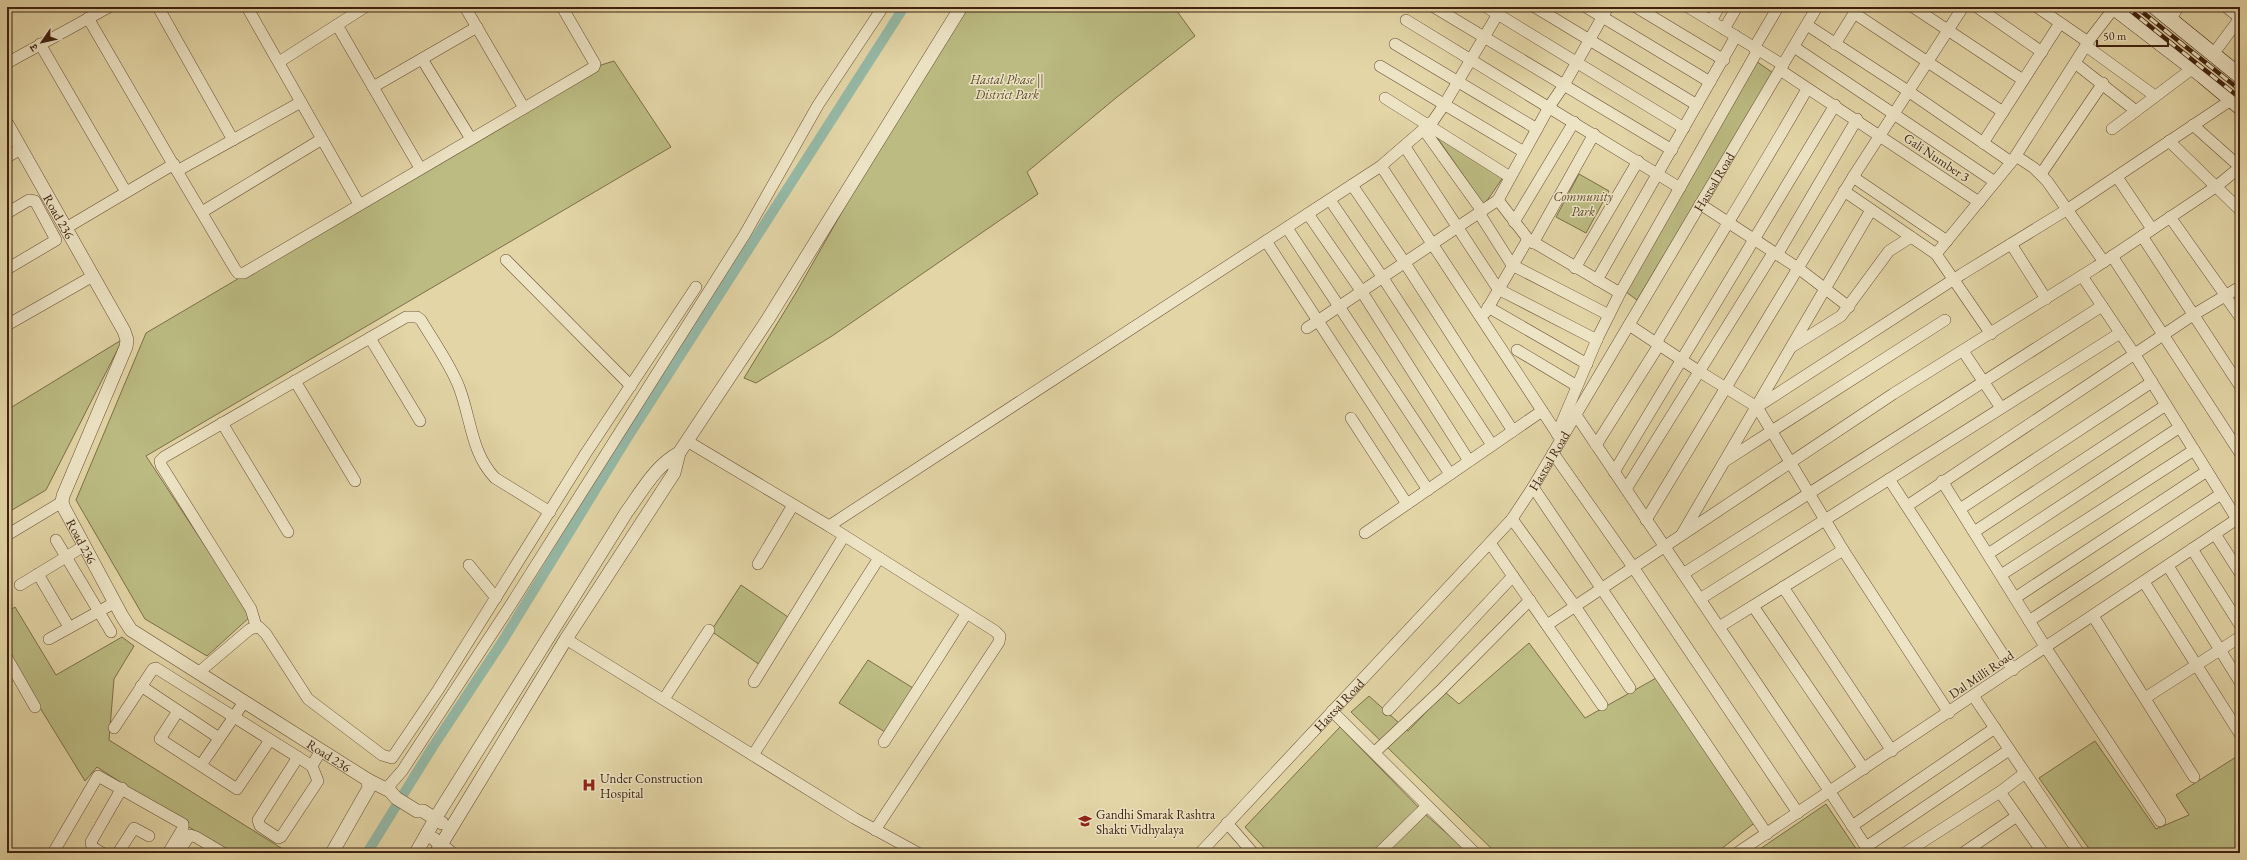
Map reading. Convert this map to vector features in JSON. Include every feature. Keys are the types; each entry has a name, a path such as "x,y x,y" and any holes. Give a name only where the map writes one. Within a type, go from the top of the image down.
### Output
{"main road":[{"path":"2114,7 2193,68 2235,103"},
{"path":"2155,7 2175,13 2214,53 2240,76"}],"street":[{"path":"7,63 109,7"},
{"path":"158,7 233,140"},
{"path":"247,7 359,204"},
{"path":"279,62 365,7"},
{"path":"465,7 524,108"},
{"path":"88,18 235,269 240,274 595,66 562,7"},
{"path":"394,792 402,771 514,599 627,417 745,234 818,105 883,7"},
{"path":"438,849 566,639 674,473 679,453 768,319 961,7"},
{"path":"1434,7 1672,150"},
{"path":"1486,7 1500,11 1577,62 1684,128"},
{"path":"1535,7 1697,105"},
{"path":"1586,7 1710,82"},
{"path":"1307,328 1498,200 1549,107 1564,85 1608,7"},
{"path":"1636,7 1724,60"},
{"name":"Gali Number 3","path":"1688,7 1756,49 1781,67 1807,89 1835,105 1978,202"},
{"path":"1711,21 1719,7"},
{"path":"1724,29 1738,7"},
{"path":"1559,437 1577,386 1620,293 1680,188 1778,7"},
{"name":"Hastsal Road","path":"1200,853 1512,519 1553,453 1559,437 1576,415 1781,67 1818,7"},
{"path":"1913,7 2023,80"},
{"path":"1646,520 1852,177 1963,7"},
{"path":"1977,7 2042,52"},
{"path":"2038,7 2155,96"},
{"path":"1936,254 2014,159 2087,44 2114,7"},
{"path":"2214,53 2240,18 2226,7"},
{"path":"1835,44 1856,10 1927,61 2003,112"},
{"path":"829,526 1381,166 1426,128 1444,106 1500,11"},
{"path":"1406,20 1659,173 1680,188"},
{"path":"1983,143 2060,23"},
{"path":"337,25 420,168"},
{"path":"1807,25 1908,91 1983,143 2041,174 2108,259 2163,336 2240,453"},
{"path":"373,88 477,27"},
{"path":"1597,280 1724,60 1736,36"},
{"path":"40,44 126,192"},
{"path":"1395,44 1537,129"},
{"path":"1794,47 1995,182"},
{"path":"422,59 471,139"},
{"path":"2075,63 2103,83 2136,111"},
{"path":"1380,66 1444,106 1524,152"},
{"path":"2112,129 2193,68"},
{"path":"2041,174 2103,83"},
{"path":"1596,445 1807,89"},
{"path":"1385,98 1426,128 1510,177"},
{"path":"66,228 126,192 233,140 301,102"},
{"path":"1757,407 1954,279 2068,209 2193,125 2235,103"},
{"path":"1614,472 1835,105"},
{"path":"1626,489 1775,254 1856,119"},
{"path":"1514,222 1574,122"},
{"name":"Road 236","path":"7,124 124,331 126,344 62,502 114,603 132,630 368,780 394,792 435,819"},
{"path":"1547,625 1893,394 1963,352 2108,259 2217,186 2240,167 2193,125"},
{"path":"1426,128 1512,265 1609,315"},
{"path":"1482,318 1512,265 1530,241 1594,134"},
{"path":"202,212 322,139"},
{"path":"2169,141 2240,210"},
{"path":"1405,147 1498,289 1597,340"},
{"path":"7,157 21,149"},
{"path":"1575,268 1638,161"},
{"path":"1381,166 1434,244 1559,437"},
{"path":"1852,177 1947,241"},
{"path":"2117,177 2152,229"},
{"path":"1352,185 1405,263 1513,431"},
{"path":"1844,191 1936,254 1991,334"},
{"path":"7,213 29,200 35,201 56,240 7,269"},
{"path":"1330,200 1383,278 1492,446"},
{"path":"1498,200 1530,241 1620,293"},
{"path":"1700,204 1798,268 1825,287 1849,307"},
{"path":"1680,536 1757,407 1825,287 1871,210"},
{"path":"1308,214 1362,292 1469,461"},
{"path":"2170,217 2240,317"},
{"path":"1287,228 1450,474"},
{"path":"2142,236 2240,386"},
{"path":"1792,346 1840,316 1849,307 1889,251 1911,237"},
{"path":"1266,241 1428,490"},
{"path":"2011,244 2046,299"},
{"path":"506,260 631,386"},
{"path":"7,325 93,276"},
{"path":"2082,276 2135,355 2221,494 2239,520"},
{"path":"550,512 495,478 484,464 478,455 459,387 419,318 413,316 406,317 222,423 164,457 160,463 251,609 256,626 266,634 308,699 389,759 394,757 438,690 550,512 696,287"},
{"path":"1906,506 2193,315 2227,298 2240,287"},
{"path":"1683,574 2102,306"},
{"path":"1488,307 1587,364"},
{"path":"1723,462 1773,432 1945,320"},
{"path":"1629,325 1725,389 1757,407 1843,550 1949,713"},
{"path":"1700,599 1824,519 2120,333"},
{"path":"370,338 420,421"},
{"path":"1517,350 1577,386"},
{"path":"1963,352 2001,408"},
{"path":"295,381 355,481"},
{"path":"1960,509 2152,382"},
{"path":"1974,532 2166,405"},
{"path":"1365,532 1542,411"},
{"path":"1576,415 1868,850 2009,750"},
{"path":"1351,418 1407,504"},
{"path":"222,423 288,532"},
{"path":"1988,554 2180,428"},
{"path":"687,441 829,526 966,614 995,630 1000,636 999,642 875,830"},
{"path":"2000,575 2194,450"},
{"path":"416,853 435,819 626,513 655,472 667,460 679,453"},
{"path":"1553,453 1633,567 1798,813"},
{"path":"2015,598 2207,471"},
{"path":"1889,479 2013,670"},
{"path":"1942,481 2046,648 2160,821"},
{"path":"1533,487 1603,588 1767,834"},
{"path":"2029,621 2221,494"},
{"path":"7,535 62,502"},
{"path":"758,564 793,505"},
{"path":"1512,519 1575,606 1630,688"},
{"name":"Dal Milli Road","path":"1737,853 1974,697 2192,549 2239,520"},
{"path":"2215,534 2240,573"},
{"path":"754,682 844,536"},
{"path":"56,540 67,556 111,632"},
{"path":"1490,544 1602,705"},
{"path":"20,585 84,546"},
{"path":"2192,549 2240,625"},
{"path":"1719,628 1843,550"},
{"path":"753,755 878,558"},
{"path":"469,565 496,598"},
{"path":"2168,566 2240,682"},
{"path":"38,574 69,627"},
{"path":"1388,710 1513,576"},
{"path":"2144,582 2240,734"},
{"path":"1783,587 1892,751"},
{"path":"1375,752 1440,691 1530,600"},
{"path":"49,639 114,603"},
{"path":"1753,606 1864,769"},
{"path":"884,742 966,614"},
{"path":"2093,616 2194,777"},
{"path":"198,673 256,626"},
{"path":"664,699 709,630"},
{"path":"2145,698 2240,637"},
{"path":"566,639 875,830 918,853"},
{"path":"7,658 35,707"},
{"path":"114,728 153,669 159,669 270,740 298,757 312,766 318,781 281,837 275,837 260,826 258,820 298,757"},
{"path":"141,686 219,738"},
{"path":"1974,697 2079,853"},
{"path":"201,765 244,702"},
{"path":"178,711 160,739 237,790 270,740"},
{"path":"1332,711 1375,752 1475,853"},
{"path":"1852,826 1995,728"},
{"path":"312,766 321,750"},
{"path":"1905,853 2000,792 2025,773"},
{"path":"53,853 96,777 102,776 183,824 183,828 168,853"},
{"path":"332,853 368,791 370,786 368,780"},
{"path":"102,853 92,847 91,842 122,788"},
{"path":"2000,792 2018,816 2039,852"},
{"path":"1379,853 1427,806"},
{"path":"1963,853 2018,816"},
{"path":"435,819 450,828"},
{"path":"1227,823 1253,853"},
{"path":"118,853 134,828 149,836"},
{"path":"427,834 438,849 451,853"},
{"path":"178,853 190,835 223,853"}],"green space":[{"name":"Hastal Phase || District Park","path":"967,7 1174,7 1195,36 1117,97 1027,172 1038,194 832,336 756,383 744,378 797,291 884,138"},
{"path":"614,61 671,147 146,456 251,616 207,656 145,619 76,500 146,333 601,65"},
{"path":"1756,61 1773,73 1637,300 1622,289"},
{"path":"1436,136 1504,176 1484,205"},
{"name":"Community Park","path":"1579,174 1609,191 1586,233 1556,217"},
{"path":"123,339 46,490 7,513 7,410"},
{"path":"741,585 791,619 760,665 711,631"},
{"path":"15,607 56,675 122,637 134,646 114,679 109,740 289,853 229,853 97,767 85,781 7,654 7,612"},
{"path":"1529,643 1585,718 1658,677 1757,821 1716,853 1496,853 1351,712 1369,696 1408,731 1445,692 1459,704"},
{"path":"868,660 913,688 885,732 839,703"},
{"path":"1340,727 1425,814 1469,853 1269,853 1245,827"},
{"path":"2095,741 2156,829 2189,815 2176,795 2236,757 2240,760 2240,853 2092,853 2039,778"},
{"path":"1826,804 1859,853 1754,853"}],"waterway":[{"path":"367,853 432,748 502,642 626,440 904,7"}],"railway":[{"path":"2126,7 2240,98"},
{"path":"2136,7 2240,90"}],"place":[{"name":"Under Construction Hospital","path":"589,785"},
{"name":"Gandhi Smarak Rashtra Shakti Vidhyalaya","path":"1085,821"}]}
